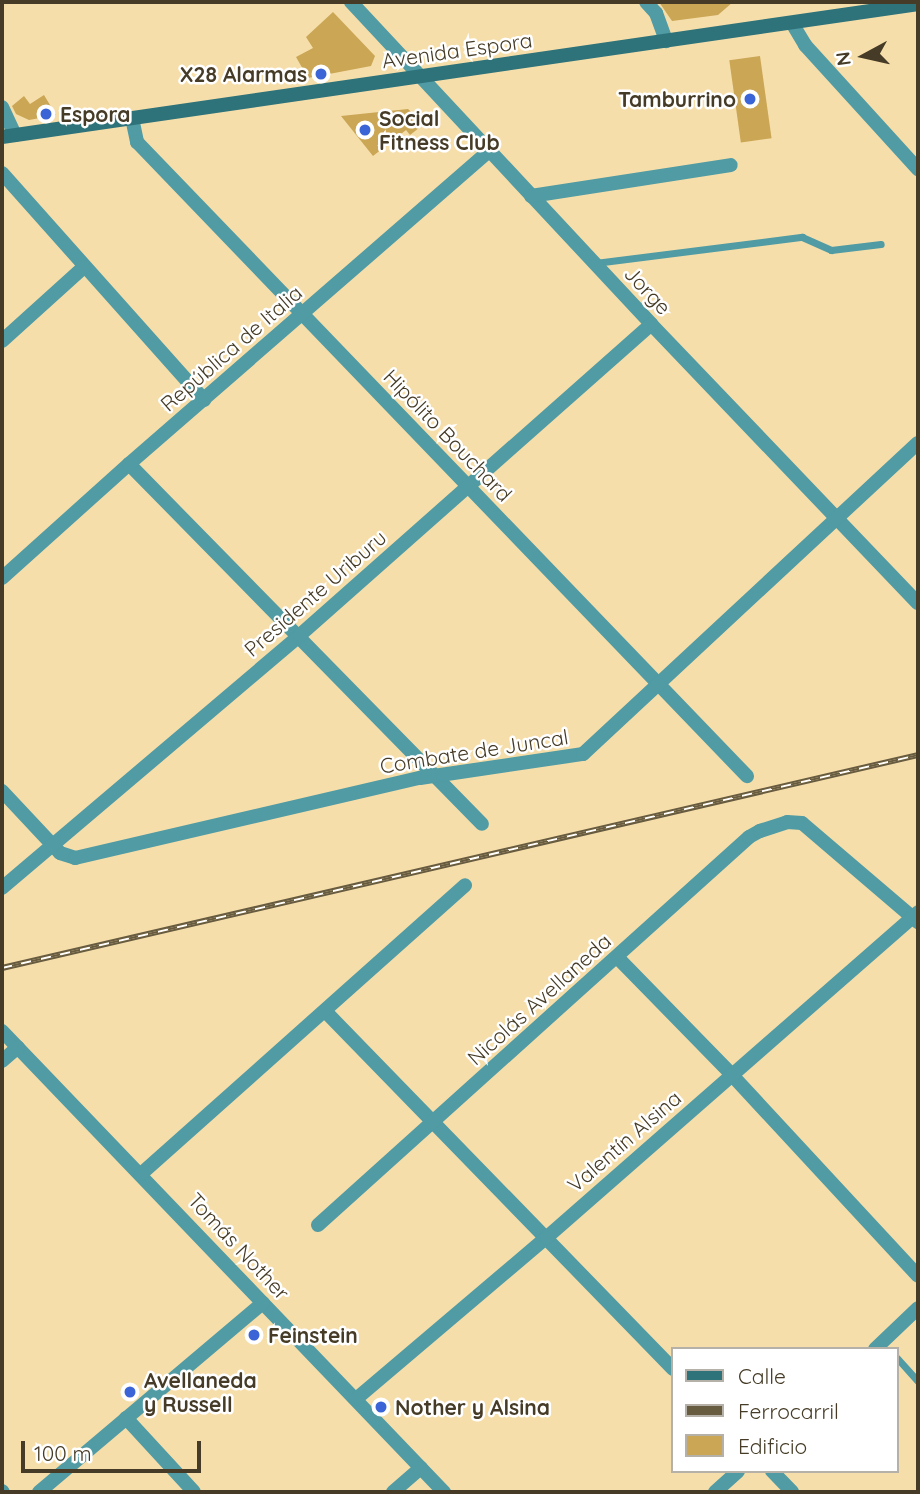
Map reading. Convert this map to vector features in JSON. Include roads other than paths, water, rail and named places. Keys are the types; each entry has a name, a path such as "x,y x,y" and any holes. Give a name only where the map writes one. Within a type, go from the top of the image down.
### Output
{"main road":[{"name":"Avenida Espora","path":"8,136 918,4"}],"street":[{"name":"Jorge","path":"351,2 594,263 918,603"},
{"path":"646,2 656,13 666,41"},
{"path":"792,23 805,45 918,169"},
{"path":"2,107 8,136"},
{"name":"Hipólito Bouchard","path":"132,118 137,142 747,776"},
{"name":"República de Italia","path":"2,578 128,464 302,316 489,151"},
{"path":"531,196 731,165"},
{"path":"2,173 204,400"},
{"path":"2,341 84,267"},
{"name":"Presidente Uriburu","path":"2,888 300,635 652,324"},
{"name":"Combate de Juncal","path":"53,846 66,857 75,858 436,776 583,754 918,443"},
{"path":"128,464 300,635 482,824"},
{"path":"2,791 53,846"},
{"name":"Nicolás Avellaneda","path":"318,1224 749,837 760,831 796,822 802,823 917,917"},
{"path":"141,1174 466,885"},
{"name":"Valentín Alsina","path":"356,1399 546,1238 731,1074 917,917"},
{"path":"617,957 731,1074 918,1276"},
{"path":"326,1012 671,1367"},
{"name":"Tomás Nother","path":"2,1031 444,1492"},
{"path":"2,1061 18,1047"},
{"path":"39,1492 263,1303"},
{"path":"882,1346 918,1308"},
{"path":"126,1418 194,1492"},
{"path":"393,1492 421,1468"},
{"path":"715,1492 736,1473"},
{"path":"774,1473 792,1492"}],"lane":[{"path":"594,263 802,237 831,250 881,244"},
{"path":"899,1360 918,1381"}],"railway":[{"path":"2,968 918,755"}],"place":[{"name":"X28 Alarmas","path":"321,74"},
{"name":"Tamburrino","path":"750,99"},
{"name":"Espora","path":"46,114"},
{"name":"Social Fitness Club","path":"365,130"},
{"name":"Feinstein","path":"254,1335"},
{"name":"Avellaneda y Russell","path":"130,1392"},
{"name":"Nother y Alsina","path":"381,1407"}]}
